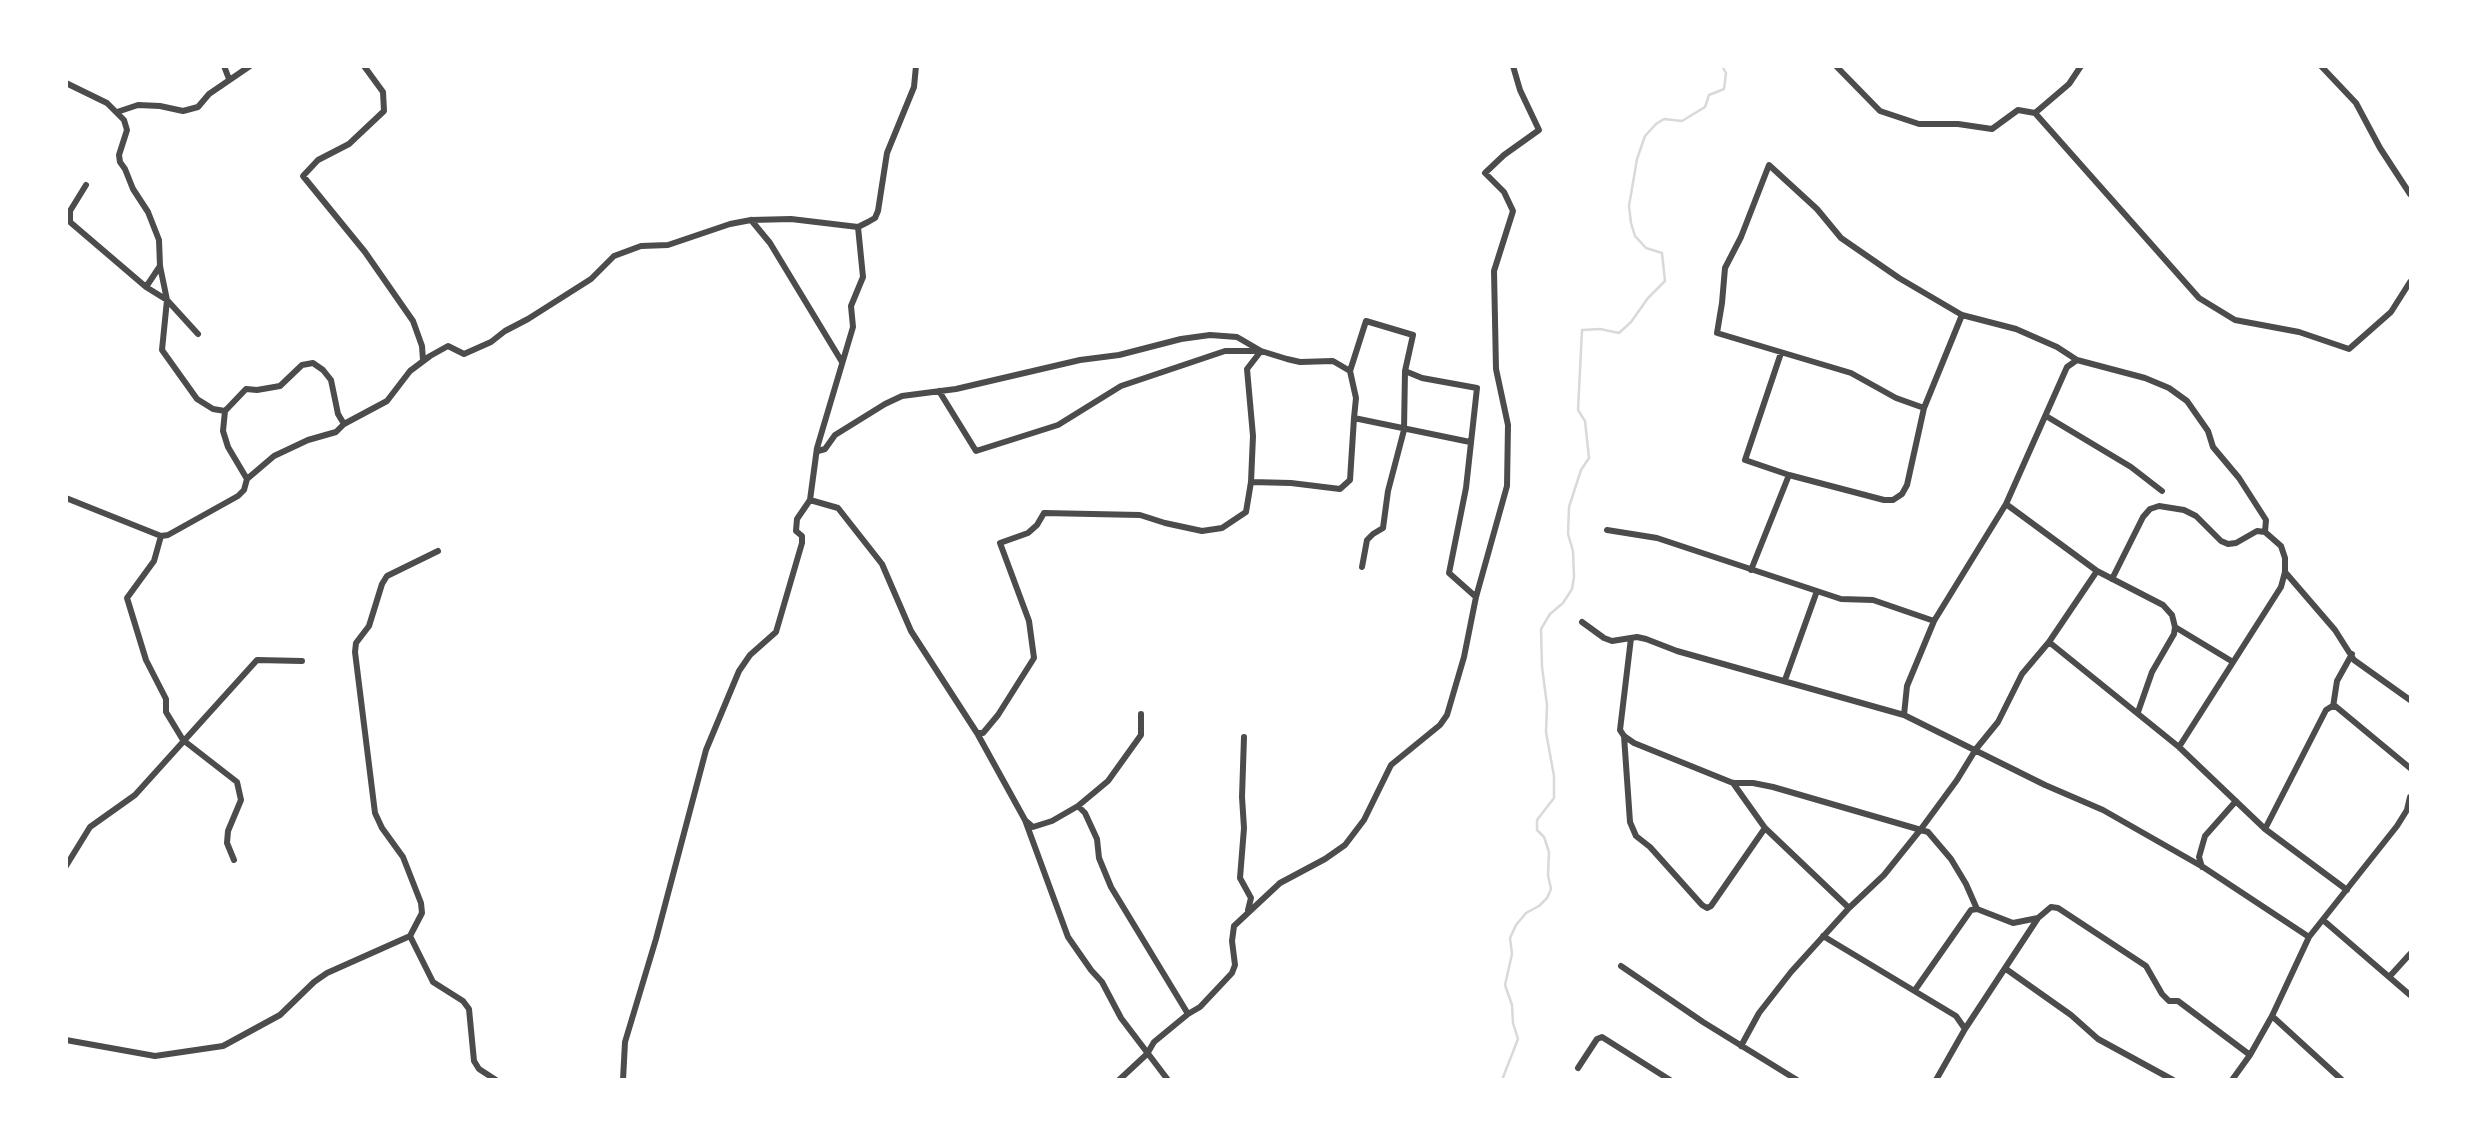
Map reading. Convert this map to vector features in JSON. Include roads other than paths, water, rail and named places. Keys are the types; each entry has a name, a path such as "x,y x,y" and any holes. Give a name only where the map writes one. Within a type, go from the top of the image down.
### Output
{"street":[{"path":"224,66 229,79"},
{"path":"117,112 138,105 183,111 198,107 209,94 250,66"},
{"path":"364,66 383,92 384,111 349,144 318,160 303,176 365,252 413,321 424,360"},
{"path":"66,498 161,536 168,535 238,496 244,490 247,479 274,456 308,440 336,432 344,424 387,401 410,371 424,360 448,346 464,354 491,342 591,279 614,256 641,246 677,243 730,224 751,220 791,219 858,227 875,218 887,153 914,87 916,66"},
{"path":"1119,1080 1147,1054 1154,1042 1212,996 1232,973 1236,965 1232,941 1234,926 1280,883 1345,845 1364,820 1391,765 1440,725 1447,715 1507,486 1508,425 1496,369 1494,271 1513,211 1504,192 1485,173 1504,155 1539,130 1520,90 1513,66"},
{"path":"1836,66 1880,111 1919,124 1958,124 1992,129 2018,110 2035,113 2199,298 2235,320 2299,332 2348,349 2391,312 2410,282"},
{"path":"2035,113 2069,84 2081,66"},
{"path":"2321,66 2356,103 2380,148 2410,194"},
{"path":"66,83 107,103 124,120 127,130 118,155 120,162 148,212 159,240 160,266 167,300 162,350 197,399 213,409 225,411"},
{"path":"1924,408 1896,398 1851,373 1717,333 1723,303 1725,268 1741,236 1769,165 1817,209 1841,238 1899,278 1962,315 2016,330 2057,347 2077,360 2145,377 2169,388 2187,401 2208,431 2213,447 2239,478 2266,520 2265,532"},
{"path":"86,185 70,211 69,222 146,287 167,300 198,334"},
{"path":"751,220 770,243 842,362"},
{"path":"623,1080 628,1031 656,940 706,750 739,671 750,655 776,632 802,543 802,536 796,531 797,519 810,500 817,448 853,327 851,306 863,277 858,227"},
{"path":"146,287 160,266"},
{"path":"1781,354 1745,460 1789,475 1884,500 1893,500 1902,494 1906,485 1924,408 1962,315"},
{"path":"1251,482 1291,483 1340,489 1350,480 1356,398 1350,371 1366,321 1413,335 1405,371 1404,430 1388,491 1383,528 1367,540 1362,567"},
{"path":"818,451 825,449 835,435 885,404 912,394 956,389 1080,360 1119,355 1181,339 1210,335 1237,337 1273,356 1300,362 1333,361 1350,371"},
{"path":"939,391 976,451 1058,425 1121,386 1225,351 1261,351"},
{"path":"976,733 983,733 998,715 1034,658 1029,621 1000,543 1028,533 1044,513 1129,514 1202,531 1223,528 1246,512 1251,482 1253,436 1247,369 1261,351"},
{"path":"1904,715 1907,686 1934,621 2006,503 2067,367 2077,360"},
{"path":"247,479 223,431 225,411 246,389 280,386 302,365 313,363 331,380 338,414 344,424"},
{"path":"1405,371 1422,378 1477,388 1466,488 1450,573 1476,597"},
{"path":"2046,416 2131,467 2162,491"},
{"path":"1354,418 1470,442"},
{"path":"1751,570 1789,475"},
{"path":"810,500 838,508 882,564 911,631 976,733 1025,820 1068,937 1102,982 1121,1018 1168,1080"},
{"path":"2006,503 2097,571 2163,605 2172,615 2174,634 2152,672 2138,712"},
{"path":"2112,579 2143,517 2150,509 2159,506 2184,510 2196,516 2221,541 2228,544 2236,543 2257,531 2265,532 2281,547 2285,558 2281,587 2179,747"},
{"path":"1607,530 1657,538 1817,591 1852,600 1873,600 1934,621"},
{"path":"161,536 154,561 127,598 146,660 166,699 166,712 183,740 237,782 241,800 228,831 228,844 234,860"},
{"path":"66,1040 155,1056 223,1046 280,1015 327,973 410,936 422,913 421,903 403,857 382,828 375,813 355,652 356,643 369,626 387,576 438,551"},
{"path":"1741,1046 1759,1013 1791,972 1849,908 1884,876 1921,829 1998,722 2022,674 2049,642 2097,571"},
{"path":"2285,572 2335,630 2354,660 2410,700"},
{"path":"1785,680 1817,591"},
{"path":"1582,622 1604,638 1646,639 1677,651 1904,715 2045,785 2103,810 2203,867 2309,937"},
{"path":"2175,627 2233,662"},
{"path":"1631,638 1620,730 1624,736 1634,743 1733,783 1773,787 1928,832 1951,859 1977,909"},
{"path":"2049,642 2179,747 2265,828 2347,890"},
{"path":"2333,707 2337,681 2352,654"},
{"path":"66,866 90,827 135,795 257,660 302,661"},
{"path":"2265,828 2326,710 2334,705 2410,768"},
{"path":"1025,820 1033,827 1052,821 1078,806 1108,780 1141,735 1142,714"},
{"path":"1624,736 1630,822 1636,835 1702,905 1707,908 1711,906 1765,828"},
{"path":"1244,737 1244,828 1240,878 1251,898 1244,918"},
{"path":"1733,783 1765,828 1849,908"},
{"path":"2232,1080 2272,1016 2309,937 2397,826 2407,810 2410,797"},
{"path":"2203,867 2199,857 2205,836 2236,801"},
{"path":"1078,806 1085,813 1097,839 1099,858 1111,887 1188,1014"},
{"path":"1936,1080 1965,1029 2038,919 2051,906 2146,966 2169,1001 2178,1001 2250,1055"},
{"path":"1915,990 1971,909 2013,923 2038,919"},
{"path":"2323,920 2410,995"},
{"path":"410,936 433,982 463,1001 469,1009 474,1061 479,1069 496,1080"},
{"path":"1823,936 1956,1016 1965,1029"},
{"path":"2390,976 2410,954"},
{"path":"1621,966 1797,1080"},
{"path":"2006,968 2071,1015 2098,1039 2173,1080"},
{"path":"2272,1016 2342,1080"},
{"path":"1578,1068 1597,1039 1602,1037 1670,1080"}],"waterway":[{"path":"1502,1080 1518,1039 1513,1023 1512,1005 1505,985 1512,954 1510,938 1526,913 1539,906 1551,889 1548,875 1549,852 1544,837 1537,830 1537,820 1554,798 1554,776 1546,732 1547,705 1541,629 1572,589 1574,577 1573,551 1568,534 1569,507 1581,470 1589,458 1585,421 1578,410 1582,330 1600,329 1619,333 1665,281 1662,253 1646,248 1635,236 1631,223 1629,206 1637,159 1645,136 1656,124 1664,119 1682,121 1705,107 1709,95 1724,89 1726,73 1722,66"}]}
